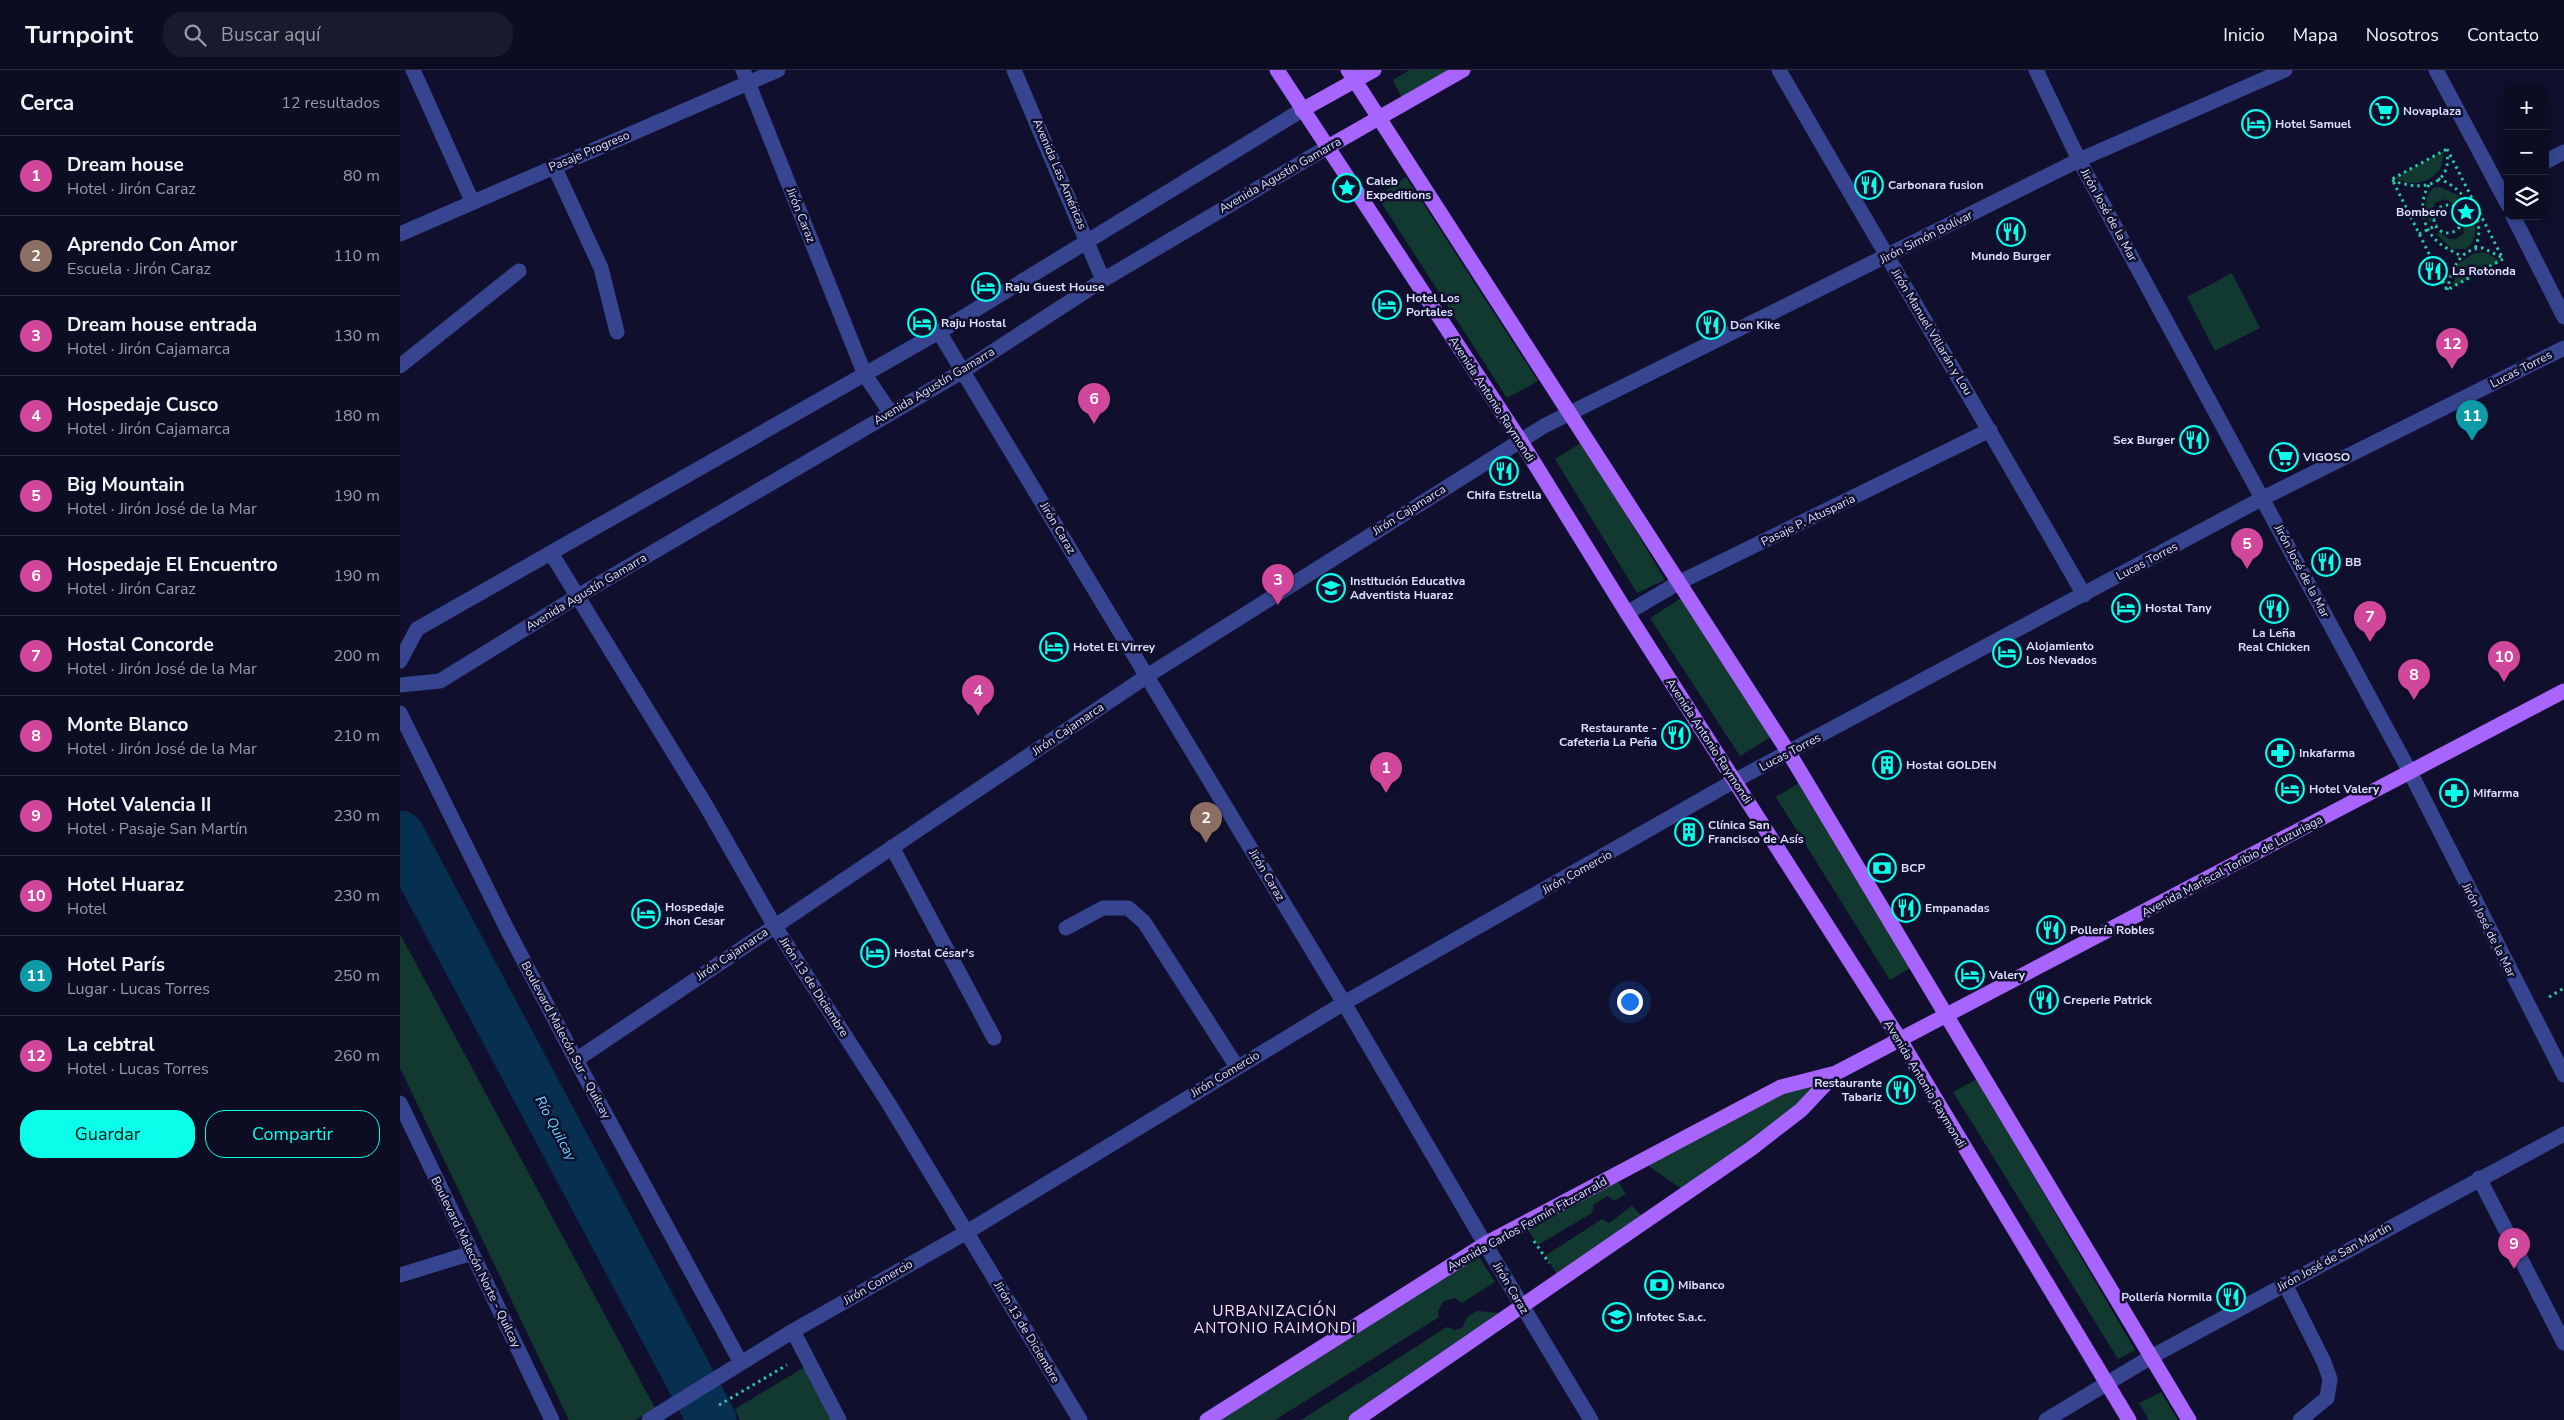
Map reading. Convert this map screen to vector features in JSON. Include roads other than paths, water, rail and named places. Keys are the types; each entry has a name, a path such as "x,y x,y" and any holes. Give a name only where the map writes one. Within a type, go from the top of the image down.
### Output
{"main road":[{"name":"Avenida Antonio Raymondi","path":"1277,70 1326,148 1520,440 1626,613 1898,1038 2129,1420"},
{"path":"1302,110 1352,75 1374,70"},
{"name":"Avenida Agustín Gamarra","path":"1326,148 1463,70"},
{"path":"1352,75 1789,753 2189,1420"},
{"name":"Avenida Mariscal Toribio de Luzuriaga","path":"1898,1038 1946,1015 2564,692"},
{"name":"Avenida Carlos Fermín Fitzcarrald","path":"1207,1420 1485,1244 1781,1087 1836,1073 1898,1038"},
{"name":"Avenida Carlos Fermín Fitzcarrald","path":"1356,1420 1752,1148 1801,1110 1836,1073"}],"street":[{"path":"413,70 472,201"},
{"name":"Pasaje Progreso","path":"400,234 554,166 746,76 778,70"},
{"name":"Avenida Las Américas","path":"1014,70 1088,240 1103,280"},
{"name":"Jirón Manuel Villarán y Lou","path":"1780,70 1886,257 1990,430 2084,595"},
{"name":"Jirón José de la Mar","path":"2036,70 2079,160 2410,772 2564,1075"},
{"name":"Jirón Simón Bolívar","path":"1570,413 2079,160 2285,70"},
{"path":"2436,70 2503,184"},
{"name":"Jirón Caraz","path":"746,76 865,375 890,412"},
{"path":"400,661 417,628 939,332 1302,110"},
{"name":"Avenida Agustín Gamarra","path":"400,685 440,681 578,596 963,371 1103,280 1326,148"},
{"path":"2549,160 2564,152"},
{"path":"554,166 601,268 618,332"},
{"path":"2516,220 2564,316"},
{"path":"400,366 519,271"},
{"name":"Jirón Caraz","path":"939,332 1344,1003 1485,1244 1591,1420"},
{"name":"Lucas Torres","path":"1734,781 2263,498 2564,348"},
{"name":"Jirón Cajamarca","path":"576,1060 774,925 1147,676 1520,440 1570,413"},
{"name":"Pasaje P. Atusparia","path":"1626,613 1678,583 1990,430"},
{"name":"Jirón 13 de Diciembre","path":"551,552 705,804 774,925 889,1104 1080,1420"},
{"name":"Boulevard Malecón Sur - Quilcay","path":"400,713 507,929 741,1363"},
{"name":"Jirón Comercio","path":"654,1417 792,1331 967,1232 1344,1003 1734,781"},
{"path":"892,847 994,1038"},
{"path":"1066,928 1103,908 1128,908 1144,922 1237,1067"},
{"name":"Boulevard Malecón Norte - Quilcay","path":"400,1103 552,1420"},
{"name":"Jirón José de San Martín","path":"2046,1420 2151,1357 2479,1178 2564,1134"},
{"path":"2479,1178 2564,1343"},
{"path":"400,1275 472,1252"},
{"path":"2285,1284 2324,1362 2330,1379 2327,1398 2300,1420"},
{"path":"792,1331 838,1420"}],"waterway":[{"name":"Río Quilcay","path":"400,835 712,1420"}],"place":[{"name":"Novaplaza","path":"2384,111"},
{"name":"Hotel Samuel","path":"2256,124"},
{"name":"Carbonara fusion","path":"1869,185"},
{"name":"Caleb Expeditions","path":"1347,188"},
{"name":"Bombero","path":"2466,212"},
{"name":"Mundo Burger","path":"2011,232"},
{"name":"La Rotonda","path":"2433,271"},
{"name":"Raju Guest House","path":"986,287"},
{"name":"Hotel Los Portales","path":"1387,305"},
{"name":"Raju Hostal","path":"922,323"},
{"name":"Don Kike","path":"1711,325"},
{"name":"La cebtral","path":"2452,369"},
{"name":"Hospedaje El Encuentro","path":"1094,424"},
{"name":"Sex Burger","path":"2194,440"},
{"name":"Hotel París","path":"2472,441"},
{"name":"VIGOSO","path":"2284,457"},
{"name":"Chifa Estrella","path":"1504,471"},
{"name":"BB","path":"2326,562"},
{"name":"Big Mountain","path":"2247,569"},
{"name":"Institución Educativa Adventista Huaraz","path":"1331,588"},
{"name":"Dream house entrada","path":"1278,605"},
{"name":"Hostal Tany","path":"2126,608"},
{"name":"La Leña Real Chicken","path":"2274,609"},
{"name":"Hostal Concorde","path":"2370,642"},
{"name":"Hotel El Virrey","path":"1054,647"},
{"name":"Alojamiento Los Nevados","path":"2007,653"},
{"name":"Hotel Huaraz","path":"2504,682"},
{"name":"Monte Blanco","path":"2414,700"},
{"name":"Hospedaje Cusco","path":"978,716"},
{"name":"Restaurante - Cafeteria La Peña","path":"1676,735"},
{"name":"Inkafarma","path":"2280,753"},
{"name":"Hostal GOLDEN","path":"1887,765"},
{"name":"Hotel Valery","path":"2290,789"},
{"name":"Dream house","path":"1386,793"},
{"name":"Mifarma","path":"2454,793"},
{"name":"Clínica San Francisco de Asís","path":"1689,832"},
{"name":"Aprendo Con Amor","path":"1206,843"},
{"name":"BCP","path":"1882,868"},
{"name":"Empanadas","path":"1906,908"},
{"name":"Hospedaje Jhon Cesar","path":"646,914"},
{"name":"Pollería Robles","path":"2051,930"},
{"name":"Hostal César's","path":"875,953"},
{"name":"Valery","path":"1970,975"},
{"name":"Creperie Patrick","path":"2044,1000"},
{"name":"Restaurante Tabariz","path":"1901,1090"},
{"name":"Hotel Valencia II","path":"2514,1269"},
{"name":"Mibanco","path":"1659,1285"},
{"name":"Pollería Normila","path":"2231,1297"},
{"name":"Infotec S.a.c.","path":"1617,1317"}],"district":[{"name":"URBANIZACIÓN ANTONIO RAIMONDI","path":"1275,1320"}]}
